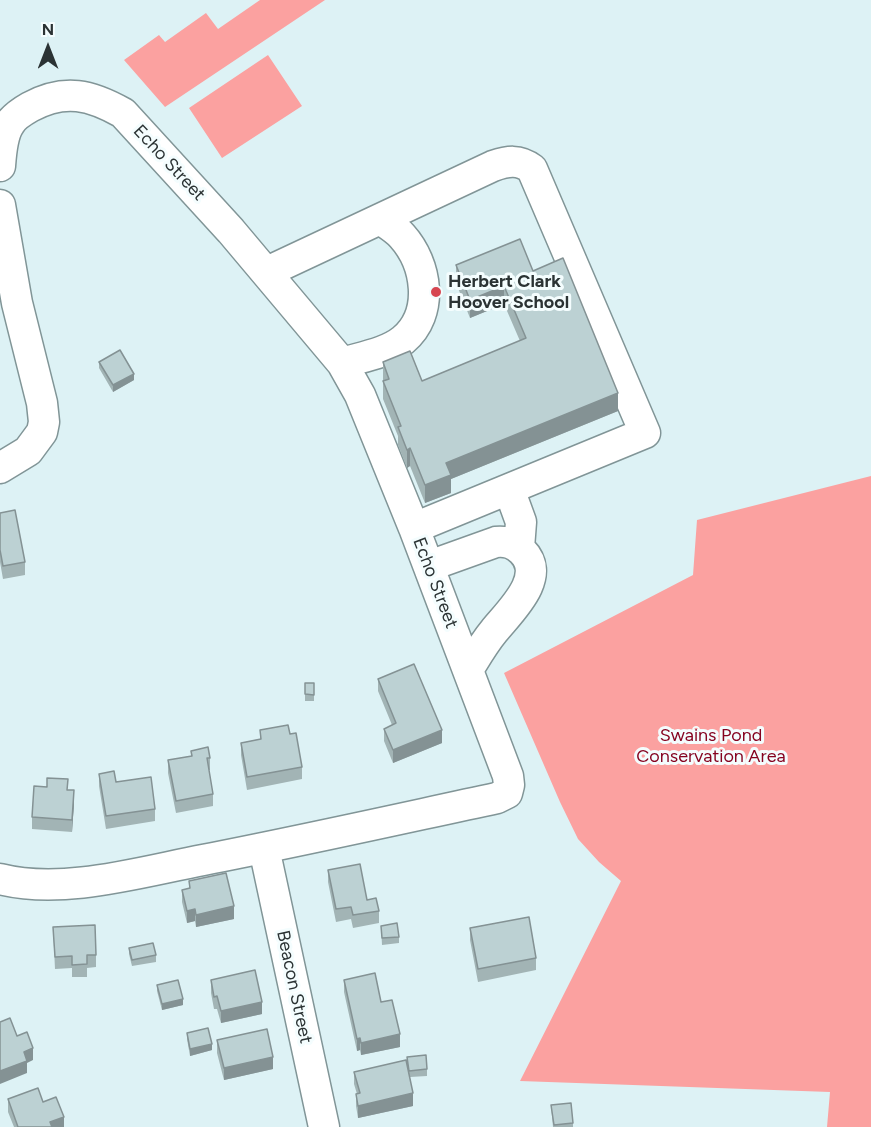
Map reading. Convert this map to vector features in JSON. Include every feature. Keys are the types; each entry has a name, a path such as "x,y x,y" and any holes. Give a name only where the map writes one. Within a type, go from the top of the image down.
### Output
{"street":[{"name":"Echo Street","path":"0,166 9,125 26,109 45,100 76,96 98,100 123,113 267,272 342,363 360,395 414,528 508,776 509,785 507,793 497,798 136,873 70,884 32,885 0,879"},
{"path":"267,272 493,165 513,161 532,169 645,433 414,528"},
{"path":"0,205 17,303 42,403 44,422 42,432 35,444 12,463"},
{"path":"342,363 378,352 403,340 412,330 422,308 424,282 419,263 401,235 380,219"},
{"path":"509,489 521,522 519,548"},
{"path":"429,566 496,542 510,543 519,548 530,564 530,578 525,593 493,632 468,670"},
{"name":"Beacon Street","path":"264,848 324,1127"}],"green space":[{"path":"260,0 325,0 165,107 124,60 159,35 165,42 206,13 218,29"},
{"path":"268,55 302,106 222,158 189,108"},
{"name":"Swains Pond Conservation Area","path":"871,476 871,1127 827,1127 830,1092 520,1081 621,881 578,839 504,673 693,575 697,520"}],"building":[{"path":"520,239 533,271 563,258 618,393 446,463 451,475 425,485 410,448 407,450 398,427 401,426 383,381 389,379 383,362 410,351 422,381 526,338 504,286 470,300 456,265"},
{"path":"120,350 134,374 113,385 99,362"},
{"path":"15,510 25,562 3,566 0,550 0,513"},
{"path":"414,664 442,730 393,750 384,729 396,723 378,679"},
{"path":"305,683 314,683 314,695 305,694"},
{"path":"288,725 290,734 296,733 302,767 247,777 241,743 261,739 260,730"},
{"path":"208,747 210,758 207,758 213,794 176,801 168,760 192,756 191,751"},
{"path":"114,771 116,782 151,777 155,809 106,816 99,774"},
{"path":"47,778 68,779 67,790 74,790 72,820 32,817 34,786 47,787"},
{"path":"360,864 367,900 376,898 379,911 353,915 351,907 336,909 328,870"},
{"path":"226,873 234,906 196,915 195,909 187,911 182,890 190,888 189,881"},
{"path":"529,917 536,958 478,969 470,928"},
{"path":"397,923 399,937 382,938 381,926"},
{"path":"95,925 96,955 87,955 87,964 72,965 72,956 55,957 53,927"},
{"path":"153,943 156,955 132,960 129,948"},
{"path":"255,970 262,1002 221,1011 217,996 214,997 211,980"},
{"path":"375,973 381,1002 392,1000 400,1034 361,1043 360,1038 357,1039 344,980"},
{"path":"178,980 183,999 162,1004 157,985"},
{"path":"10,1018 17,1036 27,1032 33,1048 24,1052 27,1061 0,1071 0,1022"},
{"path":"208,1028 212,1044 190,1049 187,1033"},
{"path":"267,1029 273,1057 224,1068 217,1040"},
{"path":"426,1055 427,1069 409,1071 407,1057"},
{"path":"406,1060 413,1093 358,1106 356,1094 360,1093 354,1072"},
{"path":"38,1088 43,1102 56,1097 64,1117 50,1122 52,1127 18,1127 8,1099"},
{"path":"571,1103 573,1123 554,1125 551,1105"}],"place":[{"name":"Herbert Clark Hoover School","path":"436,292"}]}
